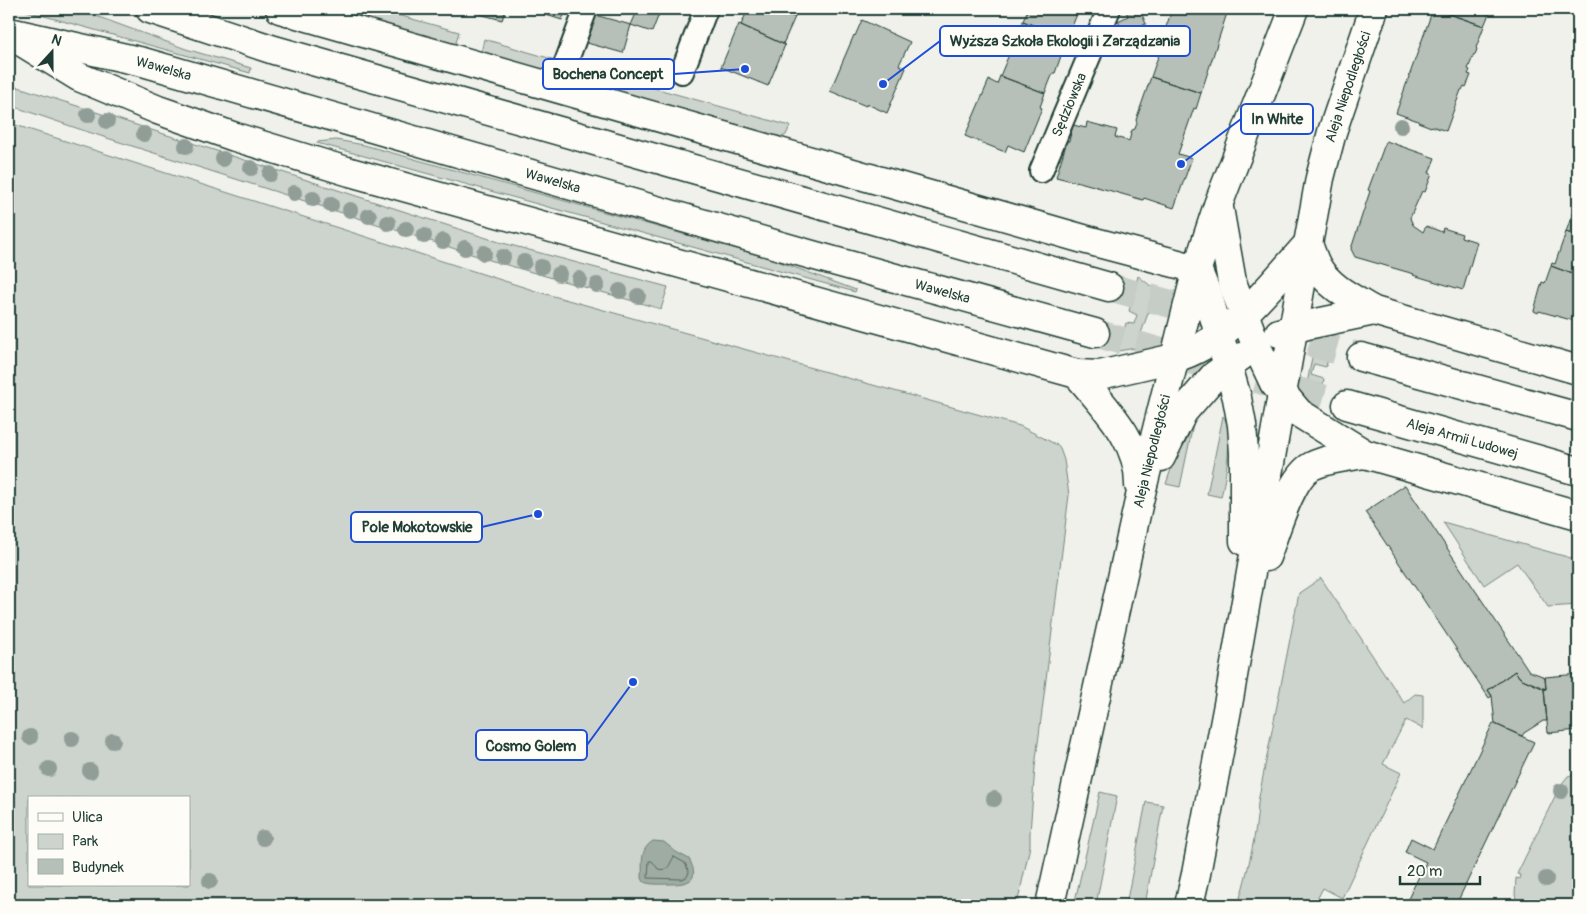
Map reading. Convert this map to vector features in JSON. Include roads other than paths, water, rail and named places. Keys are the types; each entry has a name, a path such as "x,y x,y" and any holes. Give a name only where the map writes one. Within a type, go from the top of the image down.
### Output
{"main road":[{"path":"150,9 274,50 1109,287"},
{"path":"280,9 1087,240 1197,269 1209,299 1220,336 1237,398 1242,425 1244,453 1243,617"},
{"name":"Aleja Niepodległości","path":"1050,905 1139,501 1197,269 1218,206 1294,9"},
{"name":"Aleja Niepodległości","path":"1189,905 1243,617 1320,178 1332,132 1374,9"},
{"path":"9,32 79,77 158,110 244,140 350,172 1077,374 1100,375 1186,355 1220,336 1245,313 1308,244 1317,266 1329,282 1374,311 1578,370"},
{"name":"Wawelska","path":"9,32 143,62 812,255 1094,333"},
{"path":"1218,206 1232,282 1256,345 1274,383 1299,413 1365,454 1578,515"},
{"path":"1139,501 1183,412 1215,375 1256,345 1275,334 1374,311"},
{"path":"1362,357 1578,417"},
{"path":"1077,374 1110,412 1132,447 1139,471 1139,501"},
{"name":"Aleja Armii Ludowej","path":"1347,405 1578,471"},
{"path":"1243,617 1293,486 1301,475 1310,467 1322,462 1365,454"}],"street":[{"path":"556,89 586,9"},
{"path":"682,72 706,9"},
{"name":"Sędziowska","path":"1041,171 1109,9"}],"water":[{"path":"653,841 664,842 676,852 689,859 694,872 691,880 676,884 644,882 642,878 644,852"}],"tunnel":[{"path":"1109,287 1211,315"},
{"path":"1269,331 1361,357"},
{"path":"1095,333 1347,405"}],"place":[{"name":"Bochena Concept","path":"745,69"},
{"name":"Wyższa Szkoła Ekologii i Zarządzania","path":"883,84"},
{"name":"In White","path":"1181,164"},
{"name":"Pole Mokotowskie","path":"538,514"},
{"name":"Cosmo Golem","path":"633,682"}]}
